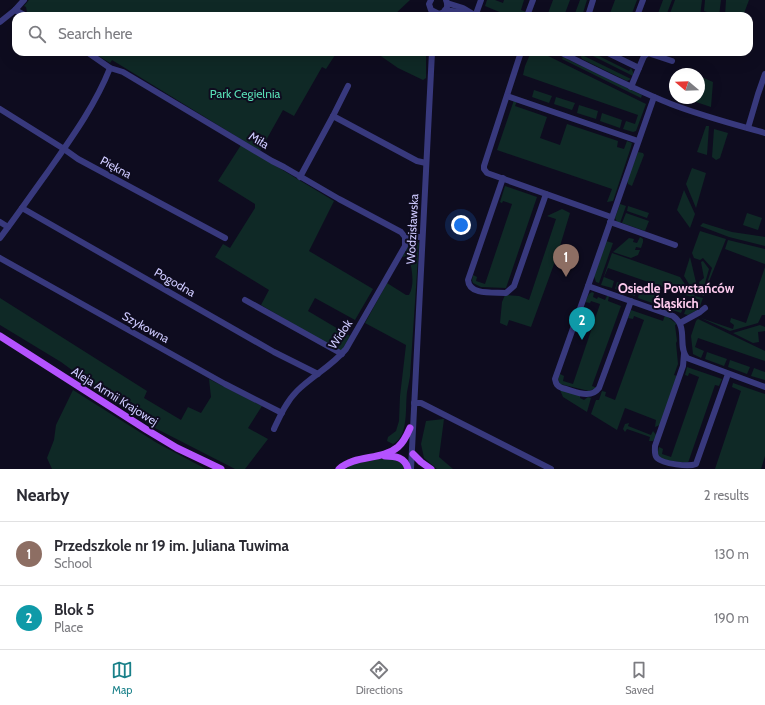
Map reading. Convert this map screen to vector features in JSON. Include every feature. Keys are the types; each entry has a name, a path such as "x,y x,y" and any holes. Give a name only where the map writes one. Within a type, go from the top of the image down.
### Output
{"main road":[{"name":"Aleja Armii Krajowej","path":"0,336 147,430 177,448 221,469"},
{"path":"340,469 346,463 376,456 397,447 405,439 410,428"},
{"path":"413,454 431,469"},
{"path":"376,456 393,456 399,458 409,468"}],"street":[{"path":"12,12 24,0"},
{"path":"431,0 430,7 432,12"},
{"path":"477,12 481,0"},
{"path":"528,12 533,0"},
{"path":"589,12 593,0"},
{"path":"638,12 643,0"},
{"path":"442,12 447,1 470,12"},
{"path":"15,10 19,12"},
{"path":"0,22 12,12"},
{"name":"Miła","path":"93,56 110,68 123,72 300,177 401,232 405,237"},
{"name":"Wodzisławska","path":"409,468 413,454 414,405 432,56"},
{"path":"520,56 484,166 487,173 546,194 675,245"},
{"path":"567,56 654,97 706,117 765,133"},
{"path":"614,56 639,68"},
{"path":"631,86 642,56"},
{"path":"657,56 672,61"},
{"path":"0,238 64,149 91,108 106,80 110,68"},
{"path":"748,128 765,76"},
{"path":"300,177 348,86"},
{"path":"507,96 638,141"},
{"path":"631,301 599,388 588,395 558,386 555,379 654,97"},
{"name":"Piękna","path":"0,109 78,159 225,238"},
{"path":"333,116 418,161 426,163"},
{"path":"503,178 468,280 470,286 476,290 506,293 514,286 546,194"},
{"name":"Pogodna","path":"22,208 274,352 318,374"},
{"path":"0,222 8,227"},
{"path":"405,237 422,237"},
{"name":"Widok","path":"274,429 282,413 296,392 342,354 405,246 405,237"},
{"name":"Szykowna","path":"0,258 225,384 282,413"},
{"path":"588,286 673,316 679,320 684,354 683,366 655,446 655,456 658,459 664,462 677,464 696,464 728,374"},
{"path":"245,300 342,354"},
{"path":"680,323 705,308"},
{"path":"684,354 687,358 695,362 765,387"},
{"path":"414,405 421,403 551,469"},
{"name":"Wodzisławska","path":"409,468 410,428 414,405"}],"green space":[{"path":"29,0 410,0 397,12 27,12 26,7 24,6"},
{"path":"487,0 495,0 503,3 504,0 524,0 521,10 526,12 499,12 485,6"},
{"path":"553,0 570,0 566,12 548,12"},
{"path":"580,0 587,0 583,12 576,12"},
{"path":"615,0 637,0 632,12 610,12"},
{"path":"663,0 672,0 668,12 658,12"},
{"path":"675,0 702,0 700,12 670,12"},
{"path":"705,0 721,0 720,12 704,11"},
{"path":"726,0 749,0 744,12 725,12"},
{"name":"Park Cegielnia","path":"99,56 334,56 326,69 322,67 294,116 283,110 260,151 112,60 110,63"},
{"path":"381,56 426,56 426,78 423,80 398,68"},
{"path":"529,56 548,56 646,104 636,131 633,132 623,129 626,121 635,124 638,115 523,75"},
{"path":"581,56 584,56 631,79 627,81 582,59"},
{"path":"593,56 599,56 629,71 631,68 633,76"},
{"path":"563,57 642,95 641,98 562,59"},
{"path":"705,79 713,82 711,107 702,104 705,104"},
{"path":"534,90 552,96 549,103 532,97"},
{"path":"556,97 575,103 572,110 554,104"},
{"path":"514,100 517,101 515,106 547,117 540,138 560,145 567,124 618,141 617,147 624,149 627,141 632,143 613,201 607,202 612,189 497,150"},
{"path":"579,105 598,111 596,119 577,113"},
{"path":"602,113 622,120 620,128 600,121"},
{"path":"706,126 709,126 707,155 697,152"},
{"path":"714,129 728,133 720,158 716,160 712,157"},
{"path":"241,145 334,201 309,251 373,289 355,320 315,298 308,311 350,336 341,352 261,305 269,290 215,257 223,244 230,248 255,208 255,204 218,181"},
{"path":"638,152 643,153 644,155 632,186 628,184 627,180"},
{"path":"692,168 706,173 696,208 686,184"},
{"path":"505,186 537,197 506,288 481,287 473,283 473,275 477,277 476,281 485,284 512,204 503,201 502,203 500,202"},
{"path":"684,190 695,214 690,228 677,210"},
{"path":"620,204 626,206 620,223 617,222 615,218"},
{"path":"628,206 649,213 647,218 627,211"},
{"path":"562,209 570,213 557,256 531,327 509,320 507,326 500,323 502,302 505,295 519,296 529,300 556,219 547,216"},
{"path":"626,213 649,221 645,231 622,223"},
{"path":"747,213 762,218 758,230 743,225"},
{"path":"703,223 732,232 765,237 765,246 729,237 700,226"},
{"path":"700,231 726,239 708,284 707,283 712,268 703,258 700,260 694,258 692,253"},
{"path":"640,237 643,239 641,248 636,247 635,250 640,250 638,255 631,258 613,252 629,238 634,239 633,242 637,243"},
{"path":"415,239 419,243 410,376 404,428 402,435 393,444 387,441 388,437 396,431 399,421 400,396 406,345 365,323 387,283 406,295 409,295 412,287 411,267 409,257 402,257 411,240"},
{"path":"728,240 765,249 765,264 725,249"},
{"path":"606,241 613,243 599,283 596,282 594,276"},
{"path":"612,253 680,277 695,296 703,298 699,309 688,315 684,314 687,306 697,310 700,300 608,268 604,277 614,281 612,288 601,285"},
{"path":"690,257 699,295 684,276"},
{"path":"703,261 709,269 705,283 708,286 704,296 702,295 699,282 704,278 701,262"},
{"path":"765,267 765,315 762,315 758,323 730,331 701,318 733,329 734,325 730,322 731,318 746,323"},
{"path":"617,282 637,289 635,296 615,289"},
{"path":"640,290 661,297 658,305 638,298"},
{"path":"592,292 594,293 593,297 597,299 598,297 605,300 607,296 609,296 608,301 621,306 592,386 597,388 589,391 560,384 558,379 560,374 564,376 563,381 573,384 600,304 591,301 590,303 585,302 589,294"},
{"path":"0,298 147,391 144,398 181,420 188,407 201,413 211,397 209,379 262,406 248,428 268,439 245,469 235,469 155,428 128,411 61,362 0,325"},
{"path":"663,298 684,305 681,313 661,306"},
{"path":"631,310 663,321 665,315 677,324 675,325 678,364 674,375 677,376 660,425 655,427 656,420 625,408 617,430 591,414 596,400 599,400 602,391 606,392 605,396 615,400 644,320 634,316 633,319 628,318"},
{"path":"698,319 765,351 765,361 698,338 695,347 704,351 701,358 693,354 691,336"},
{"path":"760,325 765,327 765,331 758,332 759,342 753,343 733,333"},
{"path":"707,352 727,359 724,366 705,359"},
{"path":"730,360 750,367 747,374 728,367"},
{"path":"687,367 722,379 719,386 715,385 688,463 663,460 657,456 659,447 663,449 662,454 671,457 699,377 689,373 688,376 685,375"},
{"path":"754,368 765,372 765,380 751,376"},
{"path":"733,383 765,394 765,456 761,469 715,469 741,391 732,387"},
{"path":"73,390 157,443 206,469 52,469 47,458 54,440 56,425"},
{"path":"560,390 580,395 580,398 584,400 588,397 591,398 587,412 563,397"},
{"path":"444,419 439,457 453,469 437,469 424,458 421,444 426,421"},
{"path":"629,423 628,426 651,435 653,431 657,436 653,441 649,441 650,437 627,429 625,432 623,429 625,424"},
{"path":"390,457 401,463 405,469 345,469 354,464"}],"place":[{"name":"Przedszkole nr 19 im. Juliana Tuwima","path":"566,277"},
{"name":"Blok 5","path":"582,340"}],"district":[{"name":"Osiedle Powstańców Śląskich","path":"676,296"}]}
